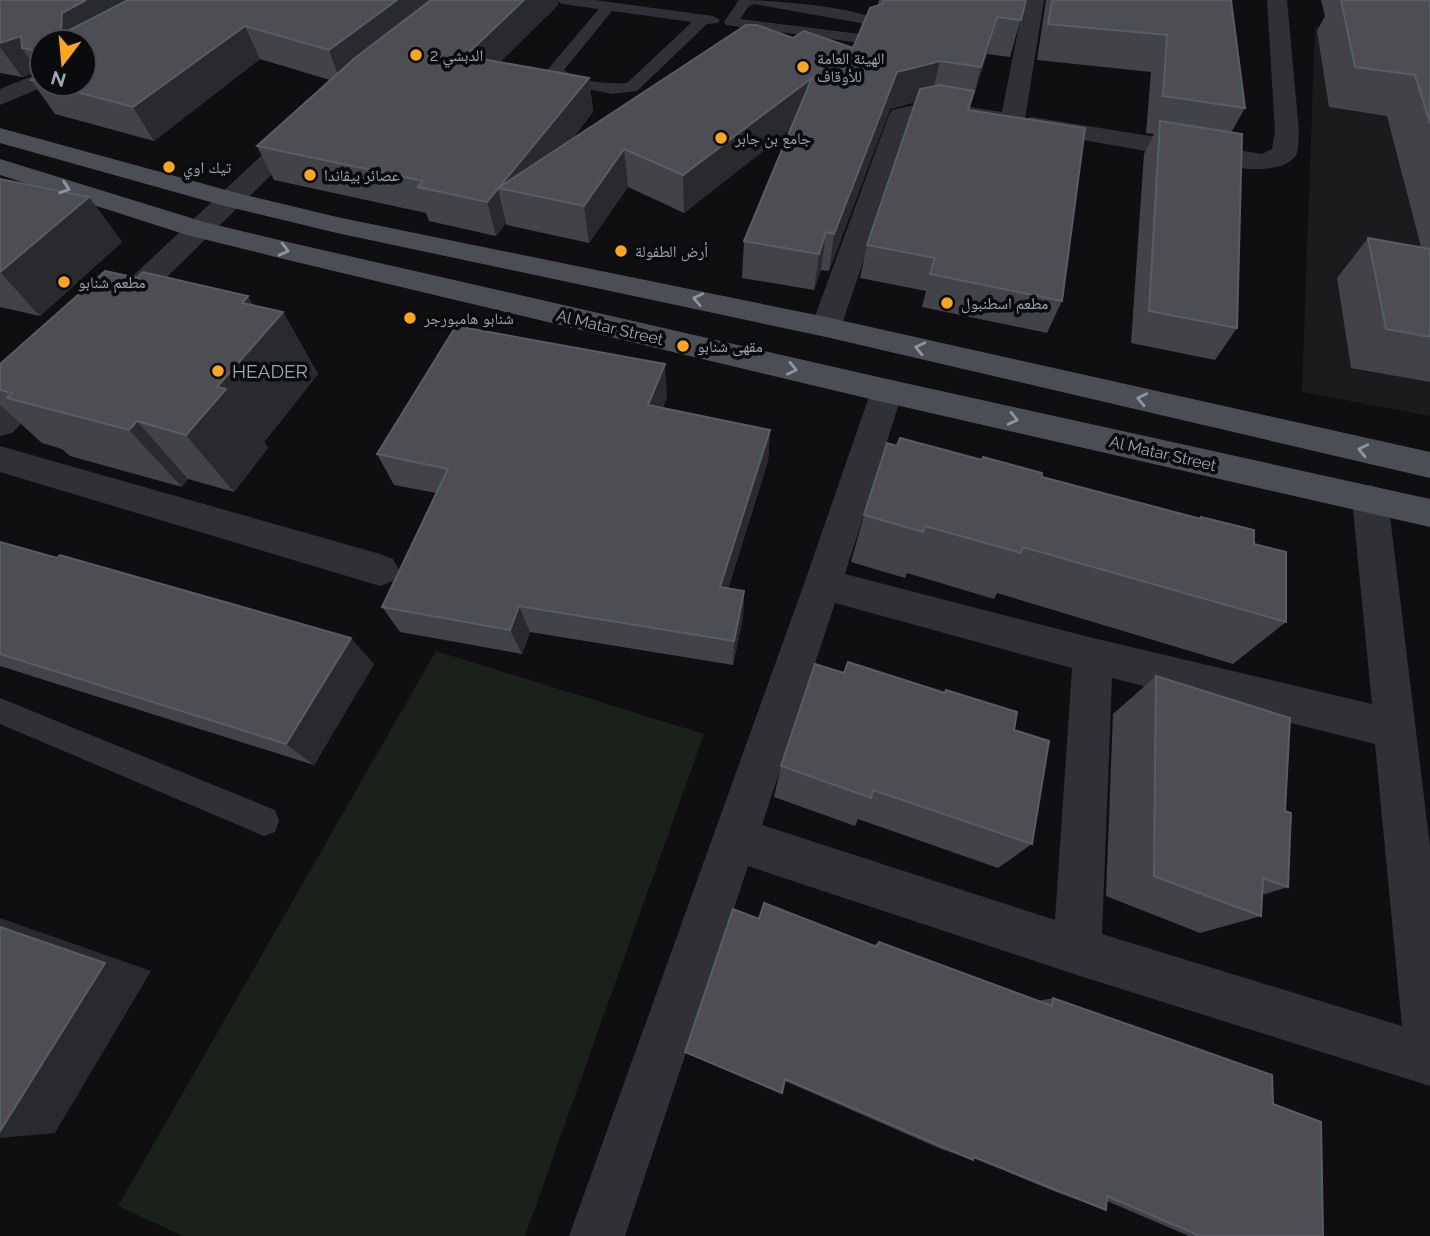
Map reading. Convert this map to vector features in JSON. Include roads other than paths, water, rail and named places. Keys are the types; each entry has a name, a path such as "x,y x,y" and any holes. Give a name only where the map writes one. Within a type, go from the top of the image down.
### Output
{"main road":[{"path":"0,135 230,199 350,228 827,327 1430,465"},
{"name":"Al Matar Street","path":"0,167 197,229 887,391 1430,513"}],"street":[{"path":"1012,121 1034,0"},
{"path":"827,327 901,115 932,108 1248,161 1275,159 1284,153 1287,132 1277,0"},
{"path":"0,98 28,85"},
{"path":"98,327 197,229 324,112"},
{"path":"0,424 69,356"},
{"path":"597,1236 824,584 887,391"},
{"path":"0,459 380,570"},
{"path":"735,839 1077,951 1430,1059 1370,499"},
{"path":"824,584 1093,656 1393,729"},
{"path":"1077,951 1093,656"}],"lane":[{"path":"562,0 860,39 869,36 875,23 753,0 744,3 731,22"},
{"path":"609,6 555,70 565,79 612,89 631,88 703,19"},
{"path":"0,711 264,821"}],"place":[{"name":"الدبشي 2","path":"416,55"},
{"name":"الهيئة العامة للأوقاف","path":"803,67"},
{"name":"جامع بن جابر","path":"721,138"},
{"name":"تيك اوي","path":"169,167"},
{"name":"عصائر بيڤاندا","path":"310,175"},
{"name":"أرض الطفولة","path":"621,251"},
{"name":"مطعم شنابو","path":"64,282"},
{"name":"مطعم اسطنبول","path":"947,303"},
{"name":"شنابو هامبورجر","path":"410,318"},
{"name":"مقهى شنابو","path":"683,346"},
{"name":"HEADER","path":"218,371"}]}
